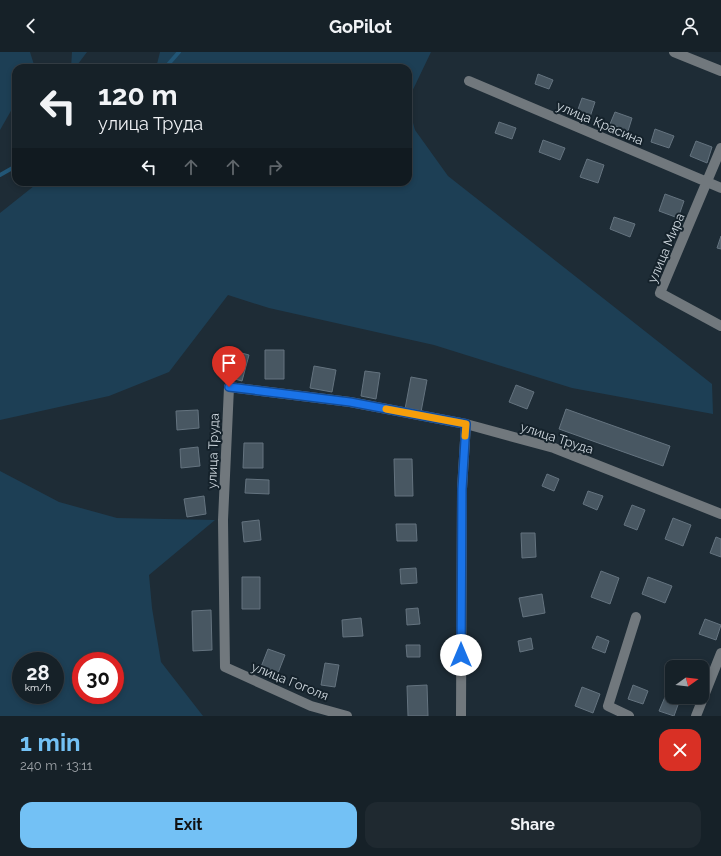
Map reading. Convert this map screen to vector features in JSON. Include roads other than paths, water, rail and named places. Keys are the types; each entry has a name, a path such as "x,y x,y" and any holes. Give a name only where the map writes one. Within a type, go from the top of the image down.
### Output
{"street":[{"path":"674,52 721,71"},
{"name":"улица Красина","path":"469,81 721,188"},
{"name":"улица Мира","path":"721,148 708,183 660,293 721,326"},
{"name":"улица Труда","path":"225,667 223,520 229,387 350,402 466,424 554,448 721,514"},
{"path":"461,716 462,489 466,424"},
{"path":"629,716 608,706 636,617"},
{"path":"696,716 721,653"},
{"name":"улица Гоголя","path":"225,667 311,706 347,716"}],"waterway":[{"path":"168,64 179,52"},
{"path":"0,175 12,168"}]}
